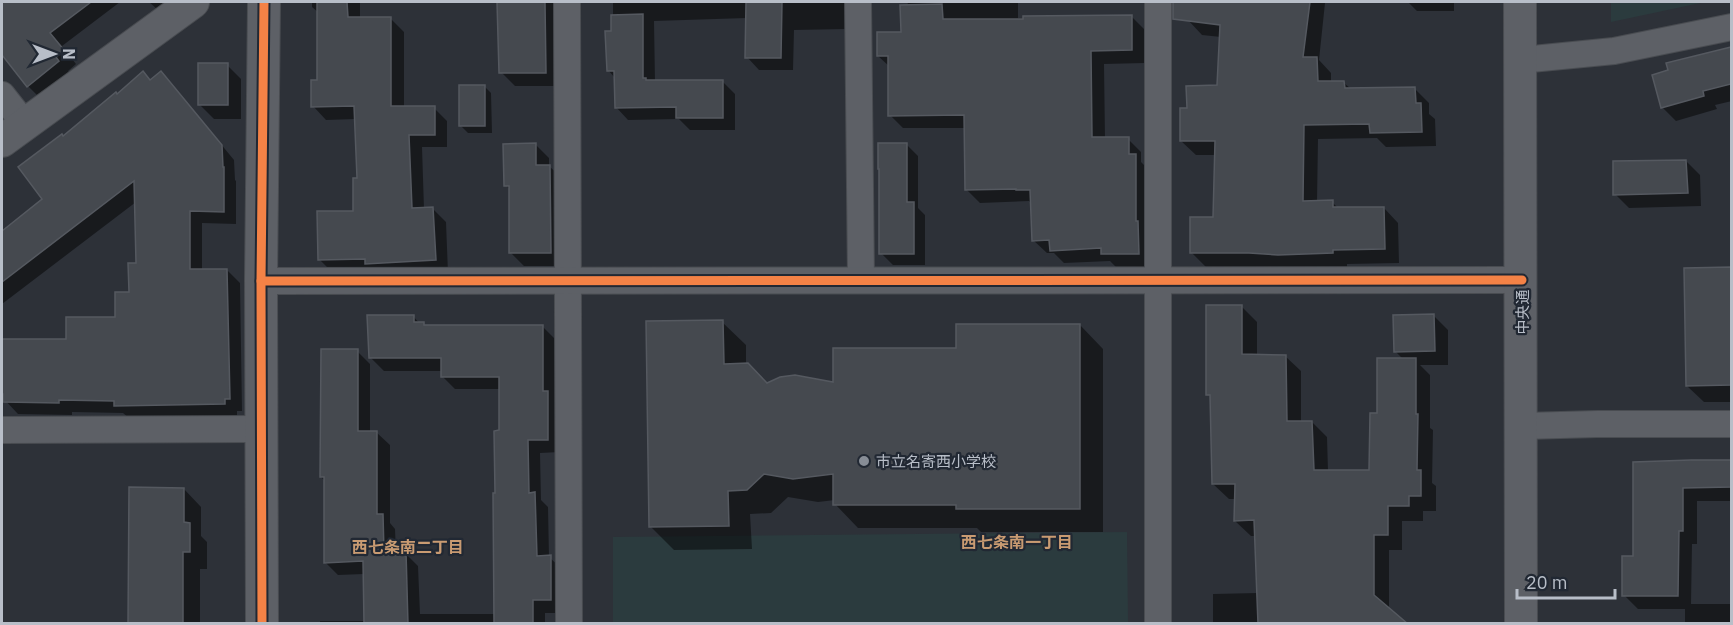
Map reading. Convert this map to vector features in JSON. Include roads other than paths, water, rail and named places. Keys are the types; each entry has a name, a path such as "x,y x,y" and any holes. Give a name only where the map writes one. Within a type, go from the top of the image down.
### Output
{"street":[{"path":"2,95 13,132 193,2"},
{"path":"262,624 261,281 264,2"},
{"path":"567,2 568,624"},
{"path":"858,2 861,280"},
{"path":"1158,2 1158,624"},
{"name":"中央通","path":"1520,2 1521,624"},
{"path":"1521,60 1614,51 1731,27"},
{"path":"261,281 1522,280"},
{"path":"1522,426 1731,424"},
{"path":"2,430 262,429"}],"place":[{"name":"市立名寄西小学校","path":"864,461"}],"district":[{"name":"西七条南一丁目","path":"1017,542"},
{"name":"西七条南二丁目","path":"408,547"}]}
